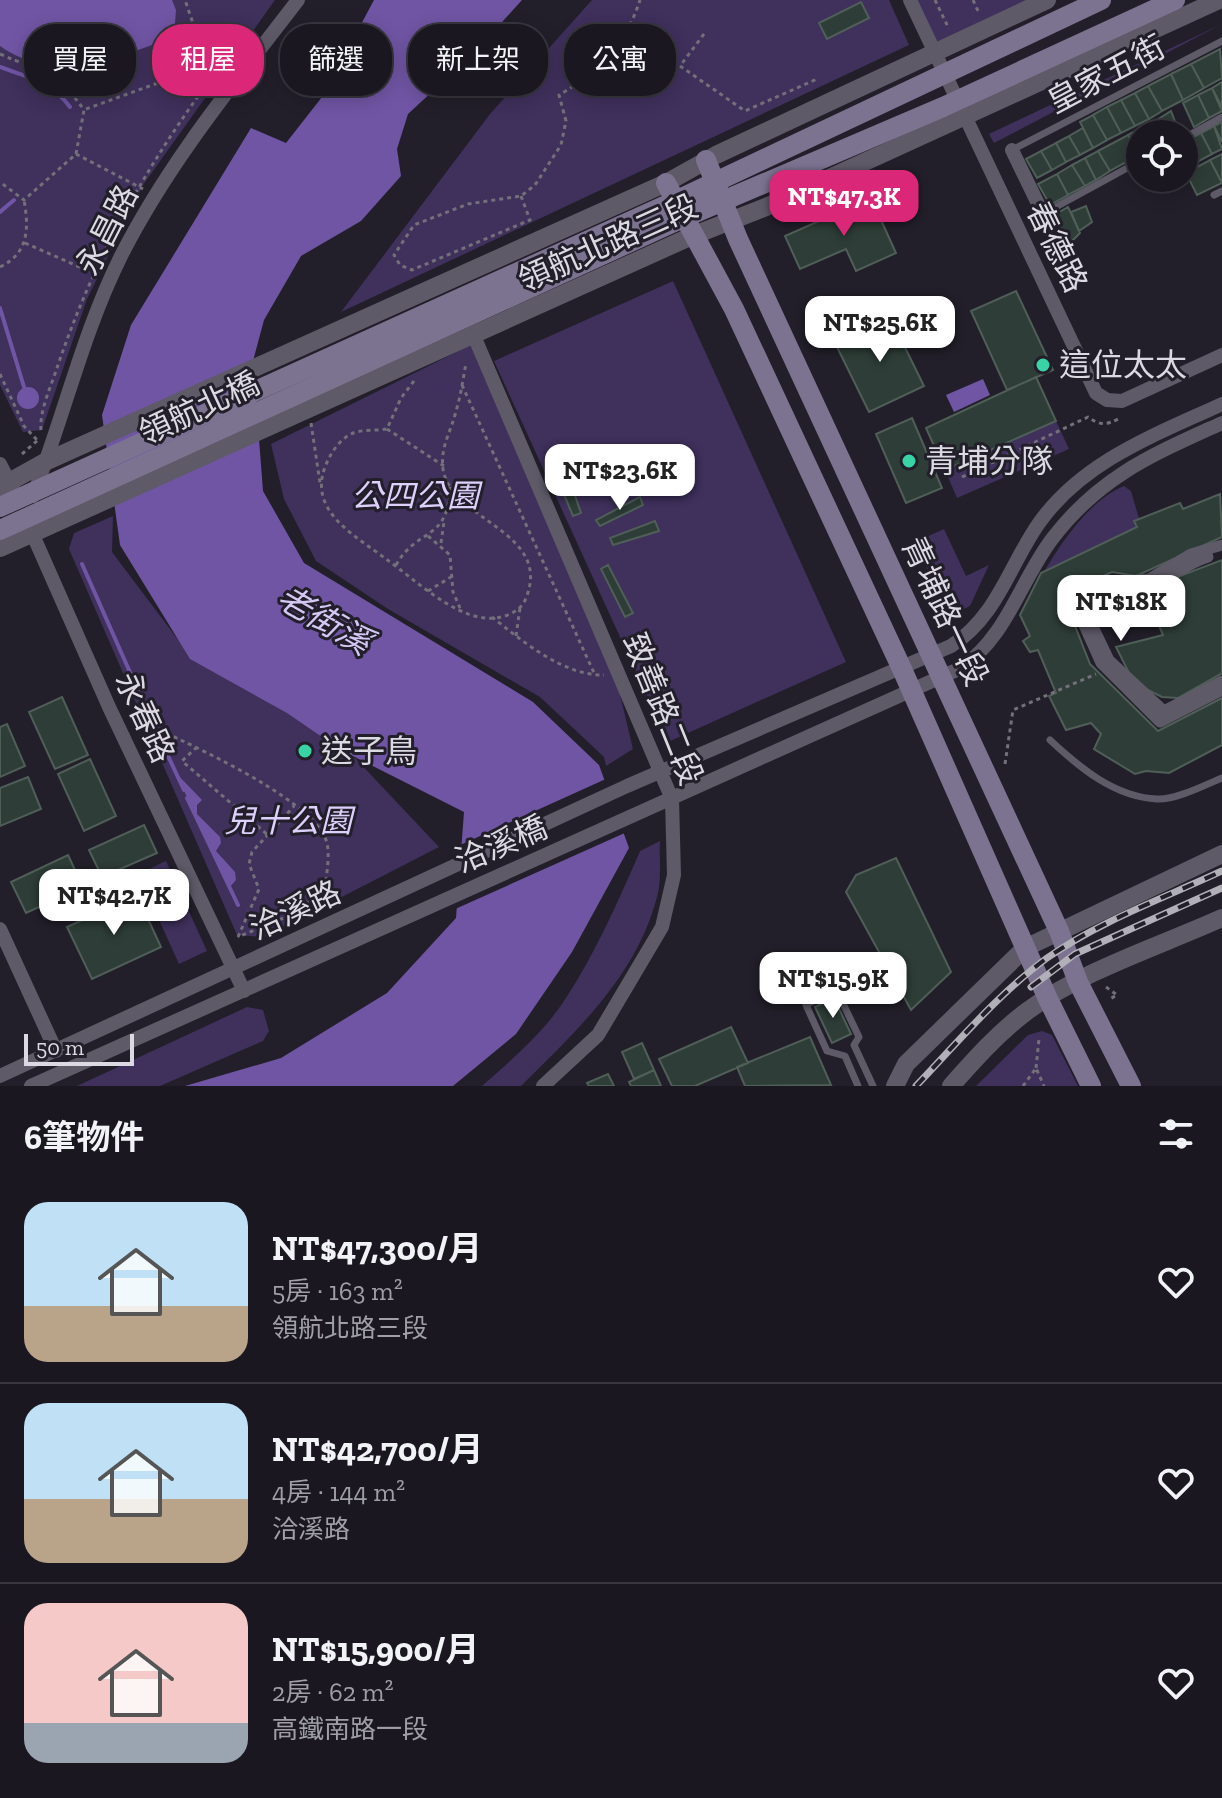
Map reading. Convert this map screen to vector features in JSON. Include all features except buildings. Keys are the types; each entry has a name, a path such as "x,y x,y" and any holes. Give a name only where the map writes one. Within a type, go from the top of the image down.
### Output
{"main road":[{"name":"領航北路三段","path":"317,362 719,191 943,72 1101,0"},
{"name":"領航北路三段","path":"719,191 960,110 1175,0"},
{"name":"青埔路一段","path":"706,160 731,221 1059,931 1078,982 1131,1086"},
{"name":"領航北路三段","path":"325,392 679,209"},
{"name":"青埔路一段","path":"679,209 734,309 902,669 1048,999 1091,1086"},
{"name":"領航北橋","path":"99,451 317,362"},
{"name":"領航北橋","path":"17,502 102,493 325,392"},
{"path":"0,530 17,502 99,451"}],"street":[{"name":"永昌路","path":"17,502 47,461 70,382 121,257 156,192 298,0"},
{"name":"春德路","path":"910,0 1096,393 1107,400 1122,401 1222,355"},
{"name":"領航北路三段","path":"325,392 474,336 679,209 706,160 1047,0"},
{"name":"領航北路三段","path":"315,341 679,209 731,221 960,110 1219,0"},
{"path":"1012,150 1043,214"},
{"name":"致善路二段","path":"474,336 672,799 674,875 662,927 598,1035 543,1086"},
{"name":"領航北橋","path":"99,451 315,341"},
{"path":"662,772 902,669 964,638 990,611 1040,521 1073,486 1127,447 1222,404"},
{"path":"672,799 943,677 978,656 1003,627 1050,541 1078,509 1134,463 1222,423"},
{"path":"0,548 17,502 47,461 99,451"},
{"name":"永春路","path":"0,464 109,707 244,991"},
{"path":"1222,545 1191,554 1149,579 1117,582 1095,591 1079,614 1104,666 1160,722 1222,690"},
{"path":"1222,553 1196,560 1154,585 1119,591 1101,599 1088,616 1109,660 1164,711 1222,681"},
{"name":"洽溪橋","path":"395,895 662,772"},
{"name":"洽溪橋","path":"394,921 672,799"},
{"path":"888,1086 906,1064 1025,948 1222,854"},
{"name":"洽溪路","path":"0,1076 395,895"},
{"path":"951,1086 1022,1016 1048,999 1078,982 1222,918"},
{"name":"洽溪路","path":"31,1086 394,921"},
{"path":"0,929 56,1051"},
{"path":"895,1086 906,1064"}],"lane":[{"name":"皇家五街","path":"1012,150 1222,41"},
{"path":"1198,130 1222,117"},
{"path":"1043,214 1126,169"},
{"path":"1050,740 1092,776 1117,789 1159,800 1222,778"},
{"path":"858,1086 845,1056 827,1051 806,1005 836,989 859,1037 854,1045 873,1086"}],"path":[{"path":"185,0 193,24"},
{"path":"521,196 530,220 412,270 400,265 394,255 414,225 468,204 521,196 551,166 561,145 566,121 559,95 588,78 616,50 633,24 640,0"},
{"path":"935,0 951,32 961,27"},
{"path":"973,0 980,17"},
{"path":"704,34 680,66 745,111 817,79"},
{"path":"0,54 49,72 67,87 84,110 76,154 24,200"},
{"path":"84,110 152,85"},
{"path":"76,154 146,191"},
{"path":"0,182 24,200 29,225 25,243 16,256 0,267"},
{"path":"25,243 102,277"},
{"path":"440,543 449,505 450,485 444,466 443,444 456,415 466,363"},
{"path":"0,374 24,426 39,440 22,454"},
{"path":"387,429 401,398 415,380"},
{"path":"462,385 595,675"},
{"path":"962,477 1088,417 1097,424 1108,424 1120,418"},
{"path":"311,419 325,505 352,537 428,591 460,608 485,618 520,608"},
{"path":"320,483 336,446 353,432 387,429 444,466"},
{"path":"450,485 526,556 530,579 520,608 516,637"},
{"path":"395,567 408,546 428,536 444,519"},
{"path":"428,536 440,543 450,555 451,577 460,608"},
{"path":"526,556 538,550"},
{"path":"428,591 451,577"},
{"path":"492,617 516,637 565,665 586,675 605,675"},
{"path":"1005,764 1013,710 1104,666"},
{"path":"109,707 197,747 294,806 316,821 328,843 325,890 293,914 238,937 259,889 249,864 252,852 270,836 294,806"},
{"path":"197,747 182,761 270,836"},
{"path":"1101,1003 1117,995 1106,987"},
{"path":"1039,1039 1036,1068 1044,1086"},
{"path":"1023,1086 1036,1068"}],"green space":[{"path":"0,0 275,0 258,24 152,24 152,96 207,96 143,185 87,299 42,430 23,432 0,385"},
{"path":"592,0 889,0 909,45 341,312 506,96 548,96 548,49 564,31 564,96 676,96 676,24 571,24"},
{"path":"913,0 1037,0 934,45"},
{"path":"1222,24 994,143 989,134"},
{"path":"673,281 846,662 668,742 494,361"},
{"name":"公四公園","path":"471,345 617,682 633,749 606,766 604,757 540,697 388,609 316,561 284,499 271,444"},
{"path":"1056,421 1069,449 957,498 945,470"},
{"path":"1124,486 1131,491 1142,529 1044,572 1059,547 1088,511"},
{"name":"兒十公園","path":"113,516 112,552 191,657 316,728 356,759 439,847 264,937 237,935 69,549 74,533"},
{"path":"944,529 966,576 989,565 970,606 949,616 915,542"},
{"path":"660,841 657,897 635,952 620,977 583,1023 521,1086 482,1086 526,1046 556,1013 596,946 640,851"},
{"path":"166,861 207,951 179,964 138,874"},
{"path":"247,1007 263,1010 269,1031 263,1041 160,1086 77,1086"},
{"path":"1042,1031 1052,1035 1078,1086 976,1086 1028,1035"}],"water":[{"path":"0,0 172,0 176,10 175,24 152,24 152,45 136,50 136,24 24,24 24,59 0,46"},
{"name":"老街溪","path":"374,0 522,0 500,24 408,24 408,96 427,96 408,114 397,149 401,176 361,221 301,256 264,320 253,361 263,491 304,563 533,702 599,765 629,848 572,952 516,1034 453,1086 185,1086 281,1058 387,993 456,918 464,812 341,750 287,713 190,659 120,545 102,415 131,325 251,128 286,143 323,96 392,96 392,24 361,24"},
{"path":"983,379 990,395 954,412 946,395"},
{"path":"28,387 36,390 39,398 36,406 28,409 20,406 17,398 20,390"},
{"path":"175,772 202,800 197,805 197,814 220,837 221,843 216,851 235,872 236,880 230,887"}],"pier":[{"path":"608,778 627,832 453,910 458,846"}],"waterway":[{"path":"0,67 47,86 70,107"},
{"path":"0,212 14,200"},
{"path":"0,308 24,387"},
{"path":"82,564 156,731"},
{"path":"161,741 184,790"},
{"path":"187,798 238,905"}],"railway":[{"path":"916,1086 995,1003 1047,958 1110,921 1222,871"},
{"path":"1031,987 1075,954 1222,888"}],"place":[{"name":"這位太太","path":"1043,365"},
{"name":"青埔分隊","path":"909,461"},
{"name":"送子鳥","path":"305,751"}]}
